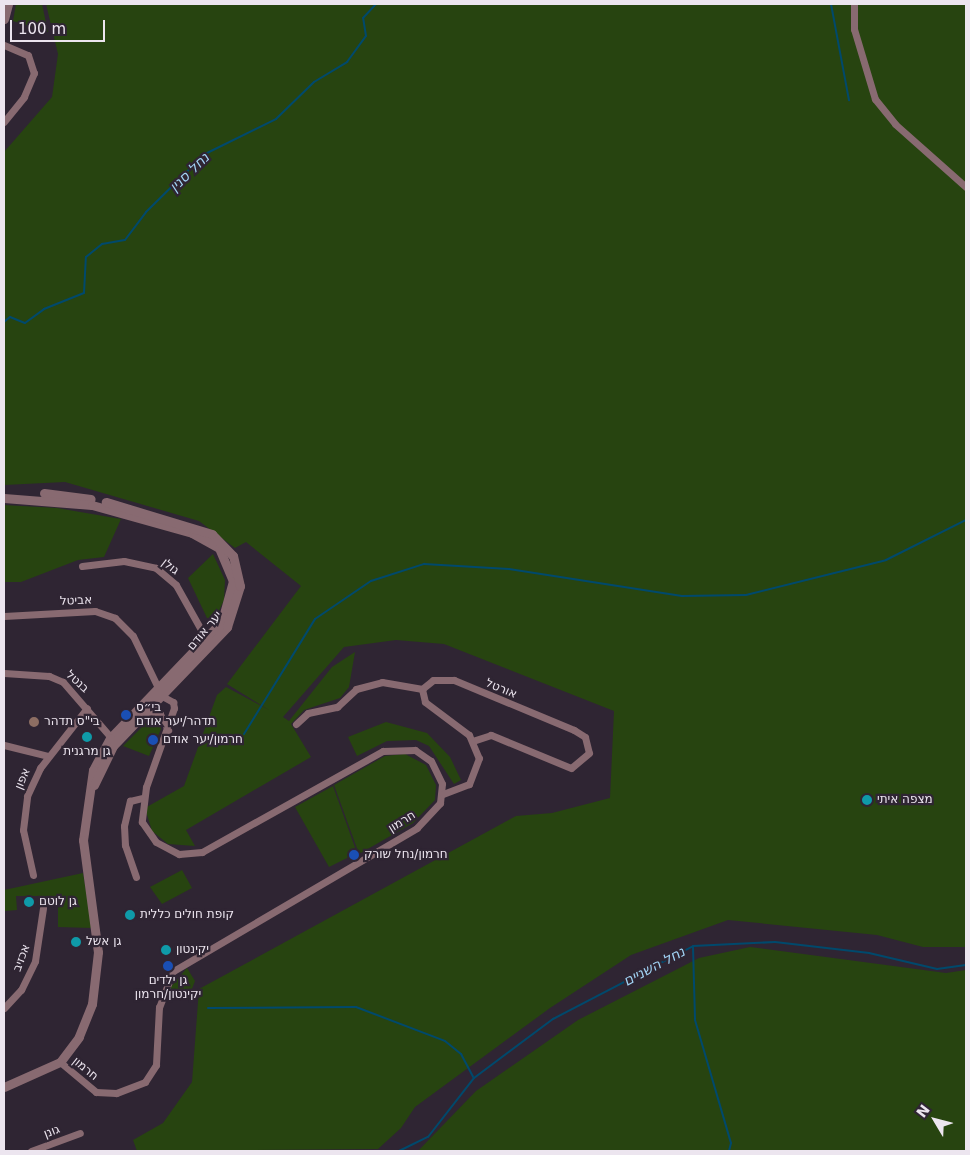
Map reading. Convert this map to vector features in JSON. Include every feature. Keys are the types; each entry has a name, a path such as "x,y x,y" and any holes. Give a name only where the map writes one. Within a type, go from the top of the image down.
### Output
{"street":[{"path":"4,19 8,4"},
{"path":"854,4 854,30 875,99 895,124 966,187"},
{"path":"4,45 28,55 34,73 24,98 4,122"},
{"name":"יער אודם","path":"4,493 95,500 199,528 218,538 233,556 240,586 232,620 208,642 113,741 84,808 82,840 98,952 97,980 82,1030 60,1062"},
{"name":"יער אודם","path":"4,498 92,504 209,540 227,560 233,581 226,614 208,642"},
{"name":"גולן","path":"82,566 124,561 156,568 176,585 208,642"},
{"name":"אביטל","path":"4,616 86,609 104,613 133,636 160,692"},
{"name":"בנטל","path":"4,673 57,678 86,708 113,741"},
{"name":"אורטל","path":"422,689 433,680 454,680 574,730 585,737 588,753 571,768 491,735 473,741"},
{"path":"160,692 173,702 168,731 142,798 142,822 147,832 167,850 190,855 394,748 415,750 431,761 443,794 461,790 475,777 479,758 473,741 425,702 422,689 382,682 356,689 337,707 308,713 296,724"},
{"name":"יער אודם","path":"113,741 143,715 160,692"},
{"name":"אפון","path":"33,875 23,814 33,781 48,756 86,708"},
{"path":"143,715 160,714 168,731"},
{"path":"4,746 48,756"},
{"name":"חרמון","path":"60,1062 96,1092 116,1093 144,1082 156,1065 159,1007 173,971 417,828 434,812 443,794"},
{"path":"136,877 125,845 124,826 130,801 142,798"},
{"name":"אכזיב","path":"4,1008 21,990 35,961 42,908"},
{"path":"4,1088 60,1062"},
{"name":"גונן","path":"31,1151 80,1133"}],"green space":[{"path":"16,4 42,4 48,32 13,21"},
{"path":"46,4 966,4 966,947 923,947 877,935 728,920 631,955 550,1008 415,1107 401,1128 378,1149 137,1151 133,1140 163,1123 192,1082 199,989 516,816 552,813 610,798 614,711 444,644 396,640 344,647 283,717 289,721 332,667 355,652 349,687 340,698 304,710 291,724 311,757 186,830 195,846 168,844 152,831 145,808 184,786 217,695 226,687 269,710 227,684 301,586 246,542 235,548 199,521 65,482 4,485 4,152 52,97 58,54"},
{"path":"4,505 57,508 121,519 104,557 78,560 21,582 4,582"},
{"path":"213,554 225,580 224,600 215,619 207,618 188,578"},
{"path":"150,719 159,719 161,729 149,756 123,746"},
{"path":"386,722 427,733 450,757 461,780 454,784 429,746 416,740 387,741 357,756 348,737"},
{"path":"405,754 426,765 436,785 435,800 413,823 359,854 334,785 385,756"},
{"path":"333,786 357,853 329,867 295,807"},
{"path":"182,870 192,888 162,904 150,887"},
{"path":"83,873 92,928 58,927 58,902 42,902 40,896 16,896 17,910 5,911 4,943 4,890"},
{"path":"750,947 946,973 966,970 966,1151 418,1151 476,1091 578,1020 699,958"},
{"path":"187,968 195,981 188,999 177,997 178,991 169,989"}],"waterway":[{"name":"נחל סנין","path":"4,322 10,317 25,323 44,309 84,293 86,257 102,244 125,240 146,212 205,154 276,119 314,82 347,62 366,36 363,18 376,4"},
{"path":"831,4 849,100"},
{"path":"244,734 315,619 371,581 424,564 509,569 682,596 746,595 886,560 966,520"},
{"name":"נחל השניים","path":"399,1151 428,1137 474,1078 553,1019 693,946 775,942 869,953 937,969 966,965"},
{"path":"693,947 695,1020 731,1143 729,1151"},
{"path":"208,1008 356,1007 445,1041 461,1054 473,1077"}],"place":[{"name":"בי״ס תדהר/יער אודם","path":"126,715"},
{"name":"בי\"ס תדהר","path":"34,722"},
{"name":"גן מרגנית","path":"87,737"},
{"name":"חרמון/יער אודם","path":"153,740"},
{"name":"מצפה איתי","path":"867,800"},
{"name":"חרמון/נחל שורק","path":"354,855"},
{"name":"גן לוטם","path":"29,902"},
{"name":"קופת חולים כללית","path":"130,915"},
{"name":"גן אשל","path":"76,942"},
{"name":"יקינטון","path":"166,950"},
{"name":"גן ילדים יקינטון/חרמון","path":"168,966"}]}
